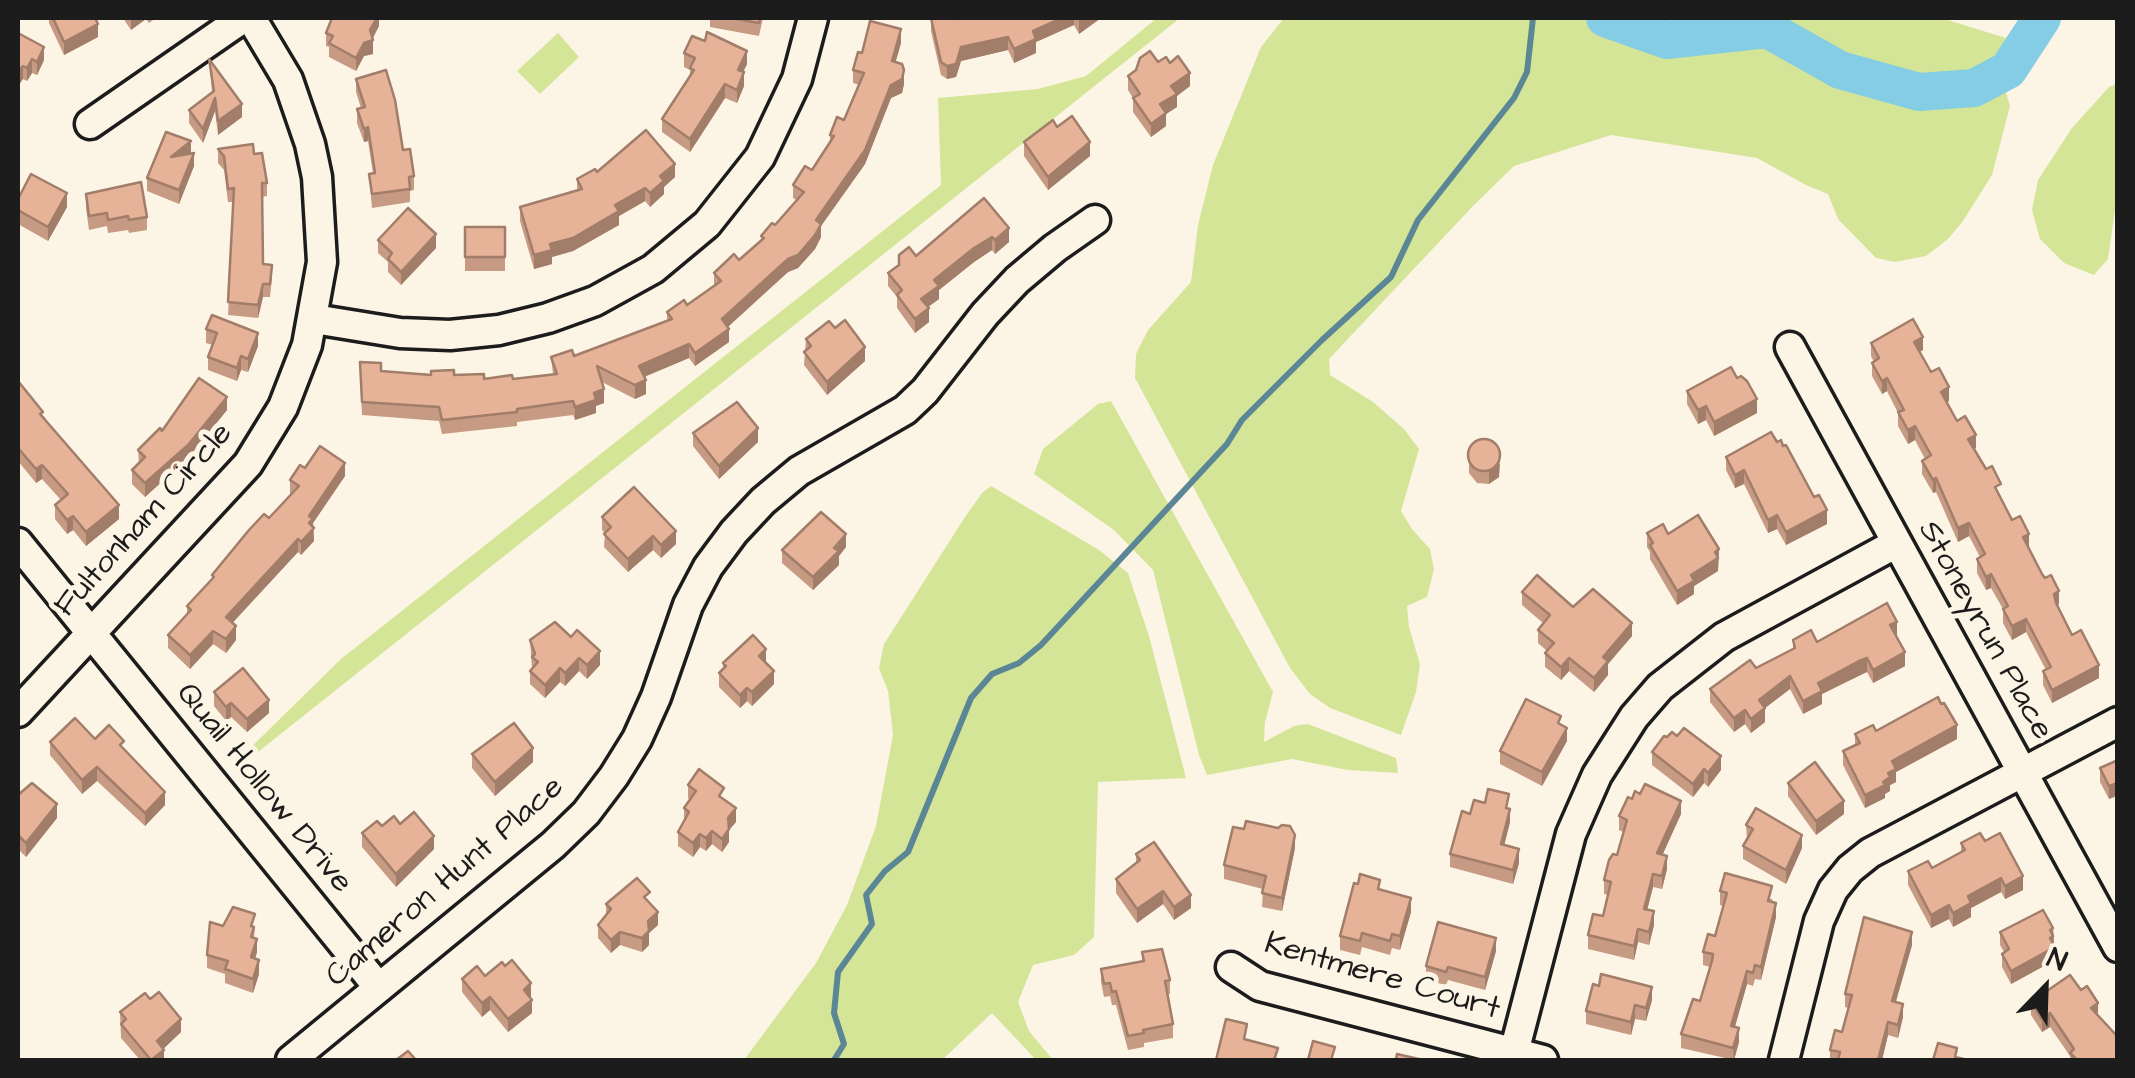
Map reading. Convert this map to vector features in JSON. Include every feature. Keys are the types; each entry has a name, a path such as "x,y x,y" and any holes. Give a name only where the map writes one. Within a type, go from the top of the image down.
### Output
{"street":[{"path":"90,124 247,18"},
{"name":"Fultonham Circle","path":"18,712 248,464 283,407 296,377 314,319 322,262 317,176 288,80 247,18"},
{"path":"314,319 400,333 450,335 499,330 594,302 653,269 706,224 760,157 797,80 812,18"},
{"name":"Cameron Hunt Place","path":"291,1060 553,845 586,813 637,738 656,697 688,605 708,568 763,500 831,450 905,410 1017,280 1095,220"},
{"name":"Stoneyrun Place","path":"1790,348 2118,947"},
{"name":"Quail Hollow Drive","path":"18,544 379,988"},
{"path":"1513,1057 1571,834 1597,775 1634,717 1660,687 1724,636 1895,544"},
{"path":"1784,1060 1819,921 1833,890 1870,853 2118,722"},
{"name":"Kentmere Court","path":"1231,967 1260,986 1513,1057 1543,1060"}],"green space":[{"path":"1157,18 1180,18 243,764 238,760 341,659 941,185 938,98 1038,89 1086,76"},
{"path":"1284,18 1941,18 2006,38 1996,59 2010,106 1992,175 1963,221 1926,256 1895,262 1876,258 1838,219 1828,194 1757,158 1611,135 1514,166 1473,206 1329,359 1330,375 1373,402 1404,429 1419,449 1401,511 1430,549 1434,569 1427,597 1407,606 1420,664 1416,692 1401,735 1330,708 1310,694 1290,668 1135,378 1136,354 1148,330 1191,282 1198,225 1213,165 1261,47"},
{"path":"558,33 579,57 540,94 517,71"},
{"path":"2117,84 2117,196 2108,259 2094,275 2064,263 2040,239 2032,210 2038,180 2072,128 2109,87"},
{"path":"1111,401 1273,692 1264,742 1294,726 1308,724 1396,758 1398,773 1348,770 1292,759 1207,775 1153,570 1114,530 1034,474 1043,449 1098,404"},
{"path":"991,486 1099,550 1128,573 1149,636 1186,778 1098,782 1094,937 1074,955 1033,965 1018,1002 1029,1031 1053,1060 1036,1060 992,1013 942,1060 744,1060 816,963 847,905 876,826 893,735 888,691 879,668 884,644 965,517"}],"building":[{"path":"53,18 95,18 98,24 64,42"},
{"path":"332,18 377,18 370,30 373,40 364,43 356,58 329,43 333,36 326,33"},
{"path":"732,18 760,18 759,23"},
{"path":"931,18 1062,18 1033,31 1036,39 1014,49 1008,37 961,47 956,64 947,66 941,62"},
{"path":"870,21 901,29 892,61 902,64 902,79 891,85 865,150 816,220 821,224 815,235 798,255 788,259 722,319 729,329 695,353 689,344 639,366 646,380 635,385 597,366 604,389 594,393 596,400 575,407 573,401 442,420 439,407 362,402 360,362 381,363 381,371 431,375 431,371 454,370 454,375 484,374 484,379 557,374 551,357 572,350 574,356 672,319 667,312 684,300 687,305 721,281 714,273 734,254 739,260 764,238 761,236 772,223 775,225 804,192 793,185 805,166 812,170 834,136 830,135 837,117 844,120 864,73 853,70"},
{"path":"707,32 747,51 738,70 744,72 737,90 725,84 690,139 662,119 694,70 690,68 695,58 684,53 692,36 705,41"},
{"path":"18,33 44,47 37,62 32,59 27,68 23,66 18,72"},
{"path":"1150,51 1158,62 1166,57 1170,63 1178,56 1190,73 1171,86 1177,94 1160,104 1166,113 1151,124 1133,98 1140,94 1128,76"},
{"path":"209,59 242,104 218,121 215,98 203,129 189,110 214,91"},
{"path":"386,70 403,150 410,149 414,176 409,177 410,189 372,194 369,174 375,173 368,127 364,129 357,109 365,107 356,79"},
{"path":"1072,116 1090,142 1048,177 1024,142 1053,120 1057,127"},
{"path":"646,130 675,164 660,176 664,181 650,193 645,188 615,205 619,211 573,238 550,244 552,250 534,255 520,207 582,189 577,179 595,169 597,172"},
{"path":"166,132 191,141 171,157 194,153 179,190 147,178"},
{"path":"253,144 254,154 262,153 267,183 262,183 263,264 272,265 270,284 263,284 258,305 228,302 234,188 228,189 224,156 218,149"},
{"path":"31,174 67,193 48,227 18,210 18,199"},
{"path":"141,182 147,217 108,220 107,213 89,216 86,194"},
{"path":"984,198 1009,228 995,240 992,237 974,248 934,280 939,286 921,299 929,308 915,319 897,295 902,290 888,273 899,265 899,255 909,247 916,256"},
{"path":"408,208 436,234 401,272 388,259 392,253 378,240"},
{"path":"465,227 505,227 505,257 465,257"},
{"path":"212,315 258,333 248,359 241,356 237,368 208,357 217,333 206,329"},
{"path":"1913,319 1923,337 1914,342 1931,372 1939,368 1949,387 1941,392 1957,421 1965,416 1976,435 1968,439 1986,469 1992,466 2001,484 1995,487 2012,520 2020,516 2029,534 2023,537 2042,574 2045,578 2051,575 2059,591 2054,594 2056,603 2072,635 2081,630 2099,665 2052,690 2043,671 2051,667 2026,619 2012,626 2003,609 2008,606 1991,574 1986,577 1977,559 1985,554 1969,523 1958,528 1936,478 1933,480 1922,461 1931,455 1915,426 1908,430 1898,412 1904,410 1887,378 1882,381 1872,363 1879,358 1871,343"},
{"path":"845,320 865,347 827,382 804,352 811,346 806,339 829,321 835,328"},
{"path":"1731,367 1737,378 1741,376 1747,381 1757,399 1714,422 1706,406 1698,410 1687,391"},
{"path":"199,378 227,397 188,445 145,483 132,470 145,457 138,450 160,428 162,431"},
{"path":"18,381 43,412 40,414 119,505 86,532 73,516 67,520 55,505 68,494 42,465 36,469 18,448"},
{"path":"737,402 758,428 719,466 693,433"},
{"path":"1771,432 1777,442 1781,440 1786,445 1814,497 1819,495 1827,510 1786,532 1777,515 1768,520 1744,470 1735,475 1726,457"},
{"path":"1484,439 1495,444 1500,455 1495,466 1484,471 1473,466 1468,455 1473,444"},
{"path":"320,446 345,463 309,516 314,528 301,542 298,539 226,617 236,626 226,639 213,631 190,655 168,635 249,530 264,514 269,518 299,486 290,480 300,465 305,468"},
{"path":"634,487 676,531 661,545 653,536 628,559 604,534 611,527 602,517"},
{"path":"821,512 846,534 834,548 839,551 813,577 782,550"},
{"path":"1698,515 1719,549 1715,552 1718,558 1691,575 1694,581 1677,591 1647,533 1663,524 1668,534"},
{"path":"1537,575 1573,607 1593,589 1632,623 1603,657 1608,661 1594,678 1569,658 1561,667 1545,653 1554,643 1538,630 1550,615 1522,592"},
{"path":"1887,603 1897,622 1890,625 1905,652 1873,670 1867,658 1859,661 1818,683 1822,691 1803,701 1790,676 1759,700 1765,708 1751,719 1745,710 1734,718 1710,689 1750,660 1756,668 1795,648 1793,640 1811,630 1817,642"},
{"path":"555,622 571,637 577,630 600,651 587,665 579,658 565,673 560,668 545,685 530,671 538,662 532,657 535,654 530,640"},
{"path":"753,635 766,649 759,656 774,671 752,692 747,688 740,695 719,673 726,666 723,663"},
{"path":"243,668 269,700 247,719 231,703 226,707 214,692"},
{"path":"1938,697 1957,725 1892,761 1896,769 1888,773 1885,785 1865,795 1843,751 1860,743 1855,734 1873,725 1876,731"},
{"path":"1526,699 1561,716 1558,723 1567,728 1542,772 1500,751"},
{"path":"75,718 95,739 109,725 124,741 120,745 165,792 145,813 97,767 82,780 50,742"},
{"path":"514,723 533,748 495,782 472,754"},
{"path":"1684,728 1721,756 1693,784 1652,752 1664,736 1672,732 1677,736"},
{"path":"2118,760 2118,783 2109,786 2100,768"},
{"path":"1815,762 1844,801 1816,821 1788,783"},
{"path":"699,769 724,788 719,796 736,808 728,818 729,829 722,839 712,831 706,838 700,834 693,843 678,832 689,812 684,808 696,791 688,785"},
{"path":"32,783 57,804 26,843 18,835 18,795"},
{"path":"1645,784 1681,801 1657,853 1667,856 1662,876 1653,874 1644,909 1654,911 1649,932 1638,929 1634,946 1588,935 1593,914 1603,916 1611,882 1604,880 1609,860 1617,855 1627,820 1619,816 1628,797 1632,799 1635,791 1640,794"},
{"path":"1488,789 1509,794 1506,808 1510,809 1501,844 1519,849 1513,870 1450,854 1462,811 1470,814 1474,800 1485,803"},
{"path":"1756,808 1802,835 1786,870 1743,846 1753,829 1746,825"},
{"path":"414,812 434,836 396,874 362,833 377,821 382,826 394,816 400,824"},
{"path":"1246,821 1278,828 1290,826 1295,835 1282,898 1262,893 1266,876 1224,865 1233,827 1244,829"},
{"path":"1980,833 1985,841 2000,833 2023,876 2005,886 2001,878 1968,896 1971,903 1953,913 1949,905 1931,915 1908,871 1928,861 1932,868 1965,850 1961,843"},
{"path":"1154,842 1191,895 1174,907 1163,891 1137,909 1116,879 1140,860 1136,854"},
{"path":"1725,873 1772,886 1768,901 1776,903 1761,967 1755,965 1753,973 1747,971 1731,1026 1739,1028 1733,1048 1681,1034 1693,999 1700,1001 1712,961 1713,954 1703,952 1708,934 1715,936 1727,893 1720,891"},
{"path":"1360,874 1380,880 1378,889 1411,898 1400,936 1392,934 1390,941 1362,933 1360,941 1340,936"},
{"path":"637,878 650,892 644,897 658,912 648,921 649,931 642,938 620,932 611,940 598,925 611,909 606,904"},
{"path":"233,907 255,914 251,937 257,939 251,957 259,960 253,979 225,969 228,961 207,955 210,922 223,926"},
{"path":"2043,910 2053,928 2050,938 2055,947 2011,971 2002,954 2009,949 2000,932"},
{"path":"1864,917 1912,932 1892,1001 1903,1004 1898,1025 1888,1022 1878,1060 1838,1060 1840,1052 1830,1050 1835,1030 1842,1032 1852,995 1845,994"},
{"path":"1438,922 1496,938 1485,977 1448,967 1446,972 1426,966"},
{"path":"1162,949 1170,980 1165,981 1173,1024 1128,1036 1116,991 1112,992 1110,983 1104,984 1101,969 1144,961 1142,952"},
{"path":"512,960 531,983 524,990 532,1000 508,1019 490,997 482,1003 462,979 477,966 485,976 502,962 505,966"},
{"path":"1601,974 1652,987 1646,1008 1635,1005 1631,1022 1586,1011 1593,984 1599,986"},
{"path":"2070,975 2081,990 2087,986 2098,1003 2091,1008 2118,1037 2118,1060 2077,1060 2050,1013 2042,1019 2031,1002"},
{"path":"159,992 181,1019 157,1041 164,1050 151,1060 121,1024 126,1019 120,1012 145,993 150,999"},
{"path":"1226,1019 1247,1024 1244,1039 1278,1048 1274,1060 1216,1060"},
{"path":"1313,1041 1335,1047 1331,1060 1308,1060"},
{"path":"1938,1043 1957,1048 1955,1057 1968,1060 1933,1060"},
{"path":"408,1051 416,1060 396,1060"},
{"path":"1397,1054 1423,1060 1396,1060"}],"waterway":[{"path":"834,1060 844,1044 834,1013 838,972 872,924 866,895 885,871 908,852 971,698 992,674 1019,663 1041,645 1227,444 1242,420 1391,277 1418,220 1514,98 1527,72 1533,18"},
{"path":"1605,18 1667,40 1767,29 1840,70 1919,92 1974,88 2008,70 2042,18"}]}
